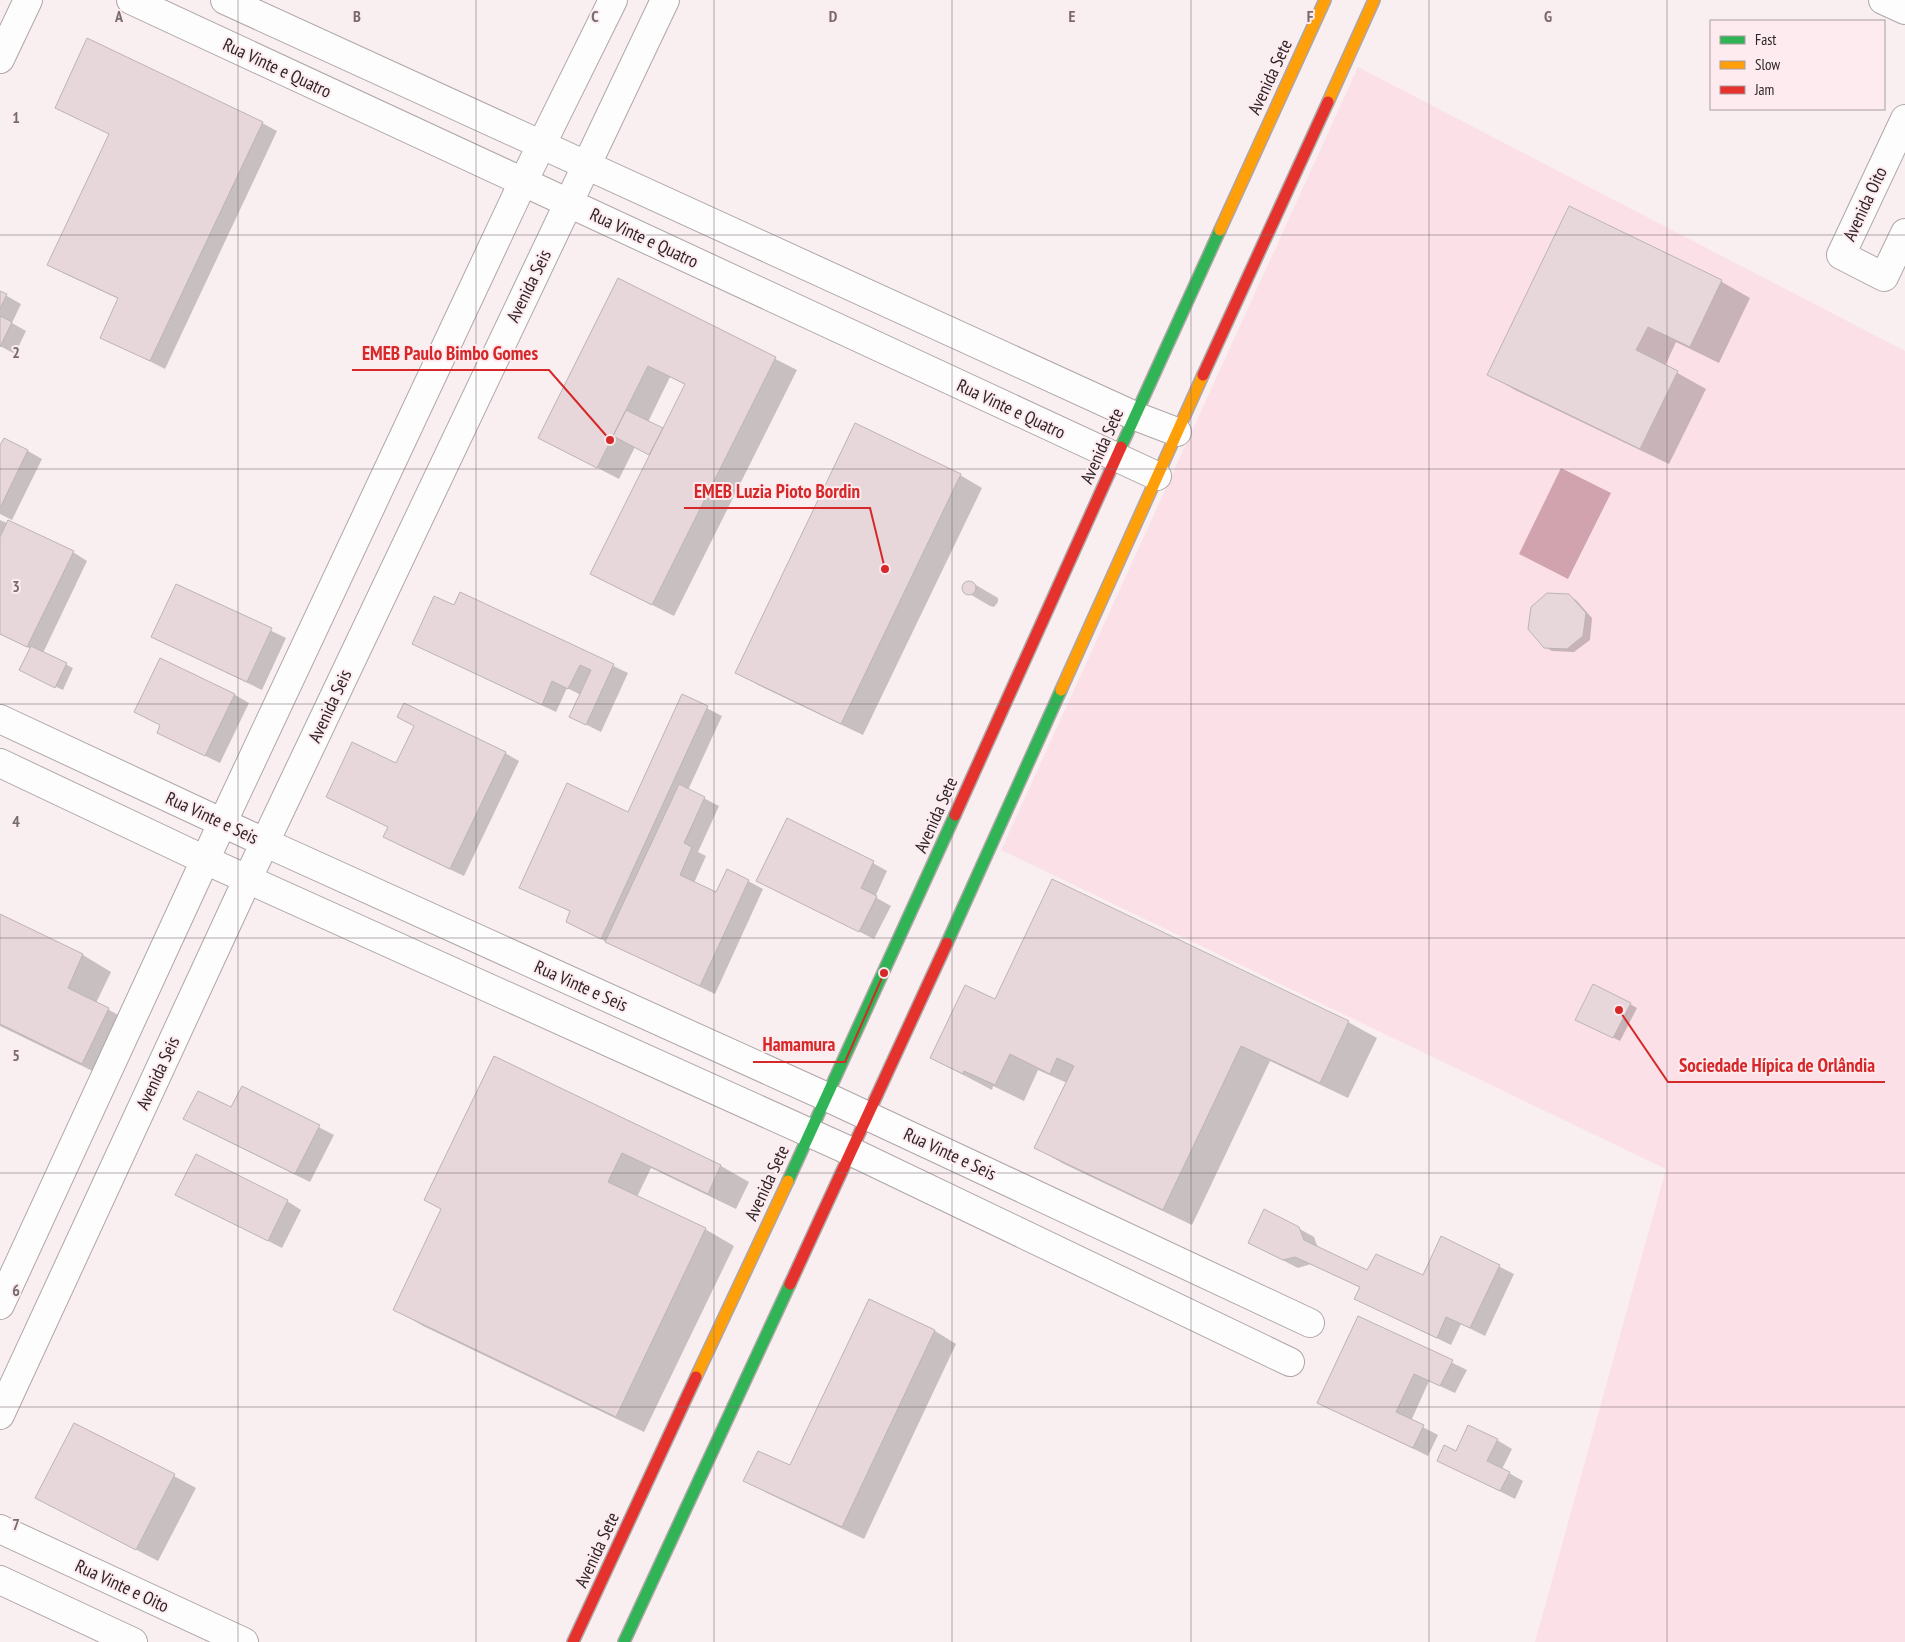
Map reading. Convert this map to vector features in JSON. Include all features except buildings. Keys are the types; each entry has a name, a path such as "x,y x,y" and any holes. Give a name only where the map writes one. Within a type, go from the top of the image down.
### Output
{"street":[{"path":"0,59 28,0"},
{"name":"Rua Vinte e Quatro","path":"131,0 1157,476"},
{"path":"225,0 1135,416 1177,432"},
{"path":"0,1305 205,860 523,182 613,0"},
{"name":"Avenida Seis","path":"0,1415 248,878 665,0"},
{"name":"Avenida Sete","path":"573,1642 809,1133 828,1097 1325,0"},
{"path":"624,1642 958,918 1374,0"},
{"path":"1883,0 1905,10"},
{"name":"Avenida Oito","path":"1905,119 1841,255 1884,277 1905,233"},
{"name":"Rua Vinte e Seis","path":"0,719 266,843 828,1097 1310,1322"},
{"path":"0,763 205,860 850,1151 1290,1362"},
{"path":"1144,1293 1162,1253"},
{"name":"Rua Vinte e Oito","path":"0,1529 244,1642"},
{"path":"0,1580 133,1642"}],"shaded area":[{"path":"1358,67 1905,351 1905,1642 1535,1642 1666,1169 1001,850"},
{"path":"1561,468 1611,493 1568,579 1519,554"}],"traffic: fast":[{"path":"1121,447 1220,230"},
{"path":"947,943 1061,690"},
{"path":"788,1181 955,815"},
{"path":"624,1642 790,1284"}],"traffic: slow":[{"path":"1220,230 1325,0"},
{"path":"1328,102 1374,0"},
{"path":"1061,690 1203,375"},
{"path":"696,1377 788,1181"}],"traffic: jam":[{"path":"1203,375 1328,102"},
{"path":"955,815 1121,447"},
{"path":"790,1284 947,943"},
{"path":"573,1642 696,1377"}],"place":[{"name":"EMEB Paulo Bimbo Gomes","path":"610,440"},
{"name":"EMEB Luzia Pioto Bordin","path":"885,569"},
{"name":"Hamamura","path":"884,973"},
{"name":"Sociedade Hípica de Orlândia","path":"1619,1010"}]}
